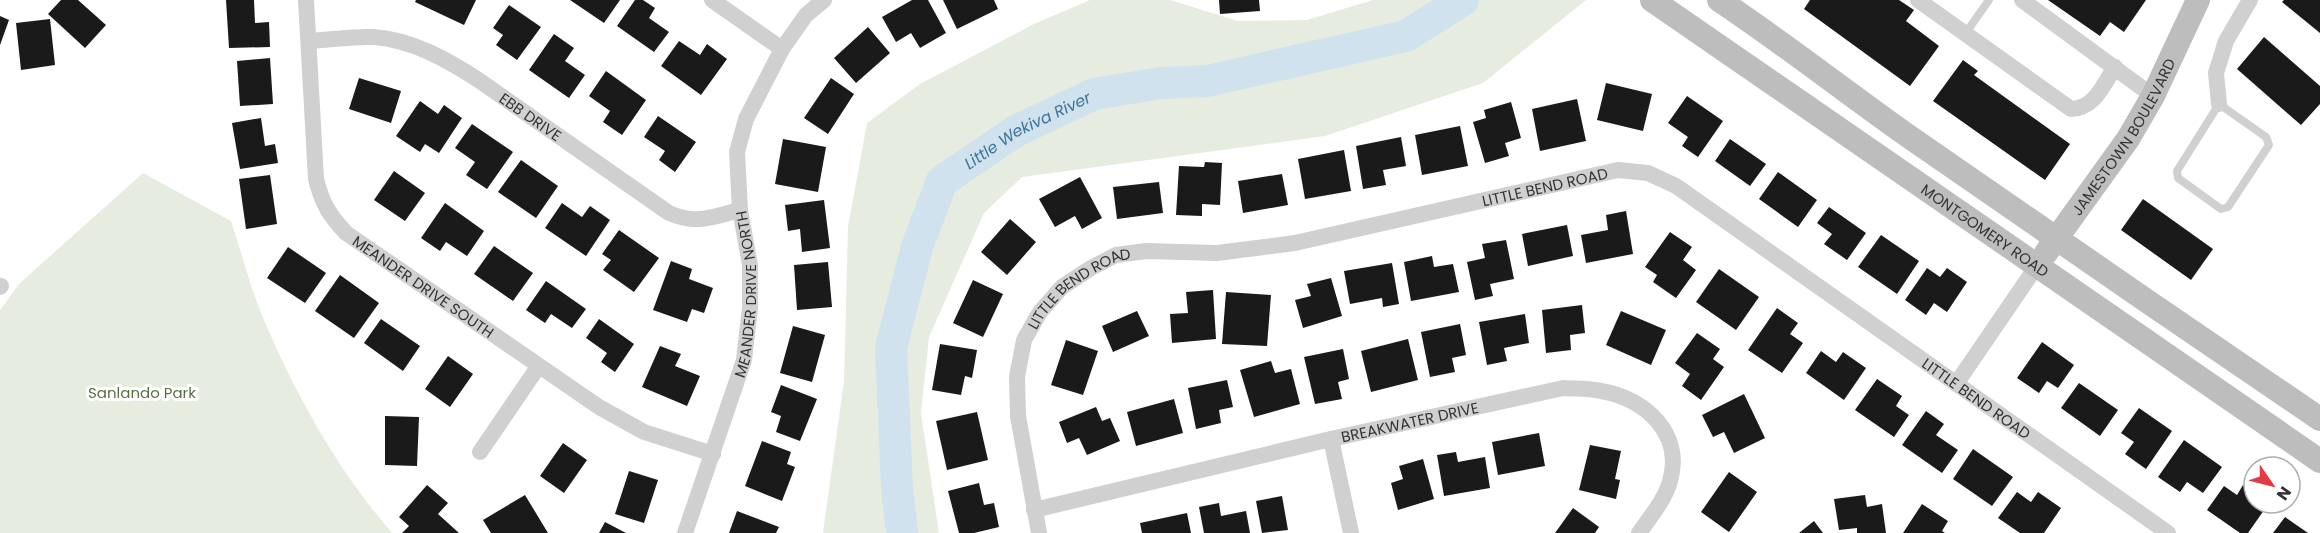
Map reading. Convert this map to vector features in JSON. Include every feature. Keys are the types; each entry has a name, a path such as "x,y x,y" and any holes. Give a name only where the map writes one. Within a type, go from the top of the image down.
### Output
{"main road":[{"name":"MONTGOMERY ROAD","path":"1652,0 2320,461"},
{"path":"1719,0 2056,240 2316,413"},
{"name":"JAMESTOWN BOULEVARD","path":"2036,267 2128,139 2153,96 2198,0"}],"street":[{"name":"MEANDER DRIVE SOUTH","path":"306,0 316,179 321,198 330,216 346,233 537,367 599,407 644,432 713,454"},
{"path":"712,0 782,49"},
{"name":"MEANDER DRIVE NORTH","path":"685,533 744,360 750,308 750,265 740,210 737,152 746,119 782,49 806,15 824,0"},
{"path":"1918,0 2071,109 2082,108 2093,101 2115,68"},
{"path":"2022,0 2153,96"},
{"path":"2219,104 2216,73 2226,41 2250,0"},
{"name":"EBB DRIVE","path":"309,40 374,37 415,46 446,59 477,79 669,213 685,220 699,220 740,210"},
{"name":"LITTLE BEND ROAD","path":"1039,533 1018,416 1017,377 1023,340 1040,312 1062,287 1090,268 1116,255 1146,251 1217,253 1295,243 1618,170 1648,173 1676,186 2168,533"},
{"path":"1956,384 2036,267"},
{"path":"480,452 537,367"},
{"name":"BREAKWATER DRIVE","path":"1034,510 1331,439 1563,388 1601,391 1630,401 1658,419 1667,435 1674,452 1670,481 1660,502 1639,533"},
{"path":"1331,439 1352,533"}],"lane":[{"path":"1965,34 1989,0"},
{"path":"2219,104 2266,137 2269,144 2228,207 2221,209 2178,178 2177,171 2219,104"}],"green space":[{"path":"1090,0 1170,0 1238,21 1307,20 1373,0 1586,0 1483,83 1325,136 1022,177 984,213 929,337 921,413 939,533 823,533 844,381 848,227 867,123 920,84 1034,24"},
{"name":"Sanlando Park","path":"143,173 231,221 261,313 302,400 335,456 392,533 0,533 0,310 20,283"}],"building":[{"path":"61,0 78,0 106,25 85,48 48,14"},
{"path":"226,0 254,0 255,23 269,22 270,47 229,48"},
{"path":"416,0 476,0 464,25 415,2"},
{"path":"570,0 620,0 604,23"},
{"path":"635,0 643,0 655,8 649,18 669,32 654,52 617,26"},
{"path":"912,0 928,0 946,33 920,48 911,33 896,42 882,17"},
{"path":"943,0 994,0 998,9 957,29"},
{"path":"1219,0 1259,0 1260,11 1220,14"},
{"path":"1810,0 1899,0 1914,10 1906,21 1939,46 1910,86 1804,9"},
{"path":"2048,0 2146,0 2124,32 2110,22 2100,36"},
{"path":"2284,0 2320,0 2320,33 2282,2"},
{"path":"509,5 541,27 517,60 496,45 503,35 493,28"},
{"path":"0,16 9,20 0,45"},
{"path":"50,19 55,65 21,70 16,23"},
{"path":"868,27 890,53 856,83 834,58"},
{"path":"554,34 574,48 565,61 585,75 569,98 529,70"},
{"path":"2264,37 2320,86 2320,104 2301,125 2237,69"},
{"path":"679,41 700,55 707,44 727,59 701,95 661,66"},
{"path":"270,58 273,104 240,106 237,61"},
{"path":"1963,60 1978,71 1974,75 2070,144 2045,180 1933,101"},
{"path":"606,71 646,100 622,135 603,122 610,111 589,96"},
{"path":"359,78 401,91 391,123 349,109"},
{"path":"831,78 854,94 828,134 804,118"},
{"path":"1606,83 1652,94 1643,131 1597,120"},
{"path":"1687,96 1723,121 1698,157 1682,146 1688,137 1668,123"},
{"path":"1577,99 1586,141 1540,151 1532,109"},
{"path":"420,101 438,114 444,105 462,118 439,153 425,144 420,152 396,136"},
{"path":"1511,102 1521,138 1505,143 1509,156 1485,163 1473,122 1486,118 1484,110"},
{"path":"658,116 696,142 675,172 659,160 665,151 644,137"},
{"path":"261,118 265,146 275,144 278,163 240,169 232,123"},
{"path":"472,124 513,152 487,189 466,175 475,162 455,148"},
{"path":"1460,126 1468,166 1422,175 1415,135"},
{"path":"1401,137 1406,166 1383,170 1386,185 1363,189 1356,146"},
{"path":"783,139 826,147 818,192 775,184"},
{"path":"1730,139 1766,164 1750,186 1715,161"},
{"path":"1344,150 1351,191 1305,199 1298,159"},
{"path":"521,160 558,186 536,218 498,192"},
{"path":"1205,162 1222,163 1220,205 1202,204 1202,216 1176,215 1179,166 1204,167"},
{"path":"394,171 425,193 405,221 374,200"},
{"path":"1778,172 1817,200 1798,227 1759,199"},
{"path":"1282,174 1288,205 1243,213 1238,181"},
{"path":"270,175 277,224 246,229 239,179"},
{"path":"1080,177 1102,218 1082,229 1075,216 1055,227 1039,199"},
{"path":"1159,182 1163,213 1117,219 1113,187"},
{"path":"2143,199 2213,249 2191,280 2121,230"},
{"path":"824,200 830,248 802,252 800,229 788,231 785,205"},
{"path":"445,203 484,231 467,256 446,242 440,251 421,238"},
{"path":"562,203 582,217 590,206 610,220 586,256 545,228"},
{"path":"1829,207 1866,233 1847,260 1824,244 1832,234 1817,223"},
{"path":"1626,211 1633,254 1586,263 1581,235 1608,230 1606,215"},
{"path":"1010,219 1036,242 1007,275 981,252"},
{"path":"1567,225 1573,256 1528,266 1522,234"},
{"path":"619,230 659,258 634,292 603,270 611,260 602,254"},
{"path":"1670,232 1692,247 1683,260 1696,270 1676,298 1653,282 1657,275 1645,267"},
{"path":"1881,235 1919,261 1897,294 1858,267"},
{"path":"1506,240 1514,279 1490,284 1493,296 1475,300 1467,262 1485,258 1482,244"},
{"path":"494,246 533,273 513,301 474,274"},
{"path":"288,247 326,273 305,303 267,278"},
{"path":"1432,256 1434,267 1453,264 1459,292 1411,301 1404,262"},
{"path":"671,261 692,269 689,279 713,288 704,313 692,309 687,322 653,310"},
{"path":"828,262 832,307 797,310 794,265"},
{"path":"1392,263 1399,304 1383,307 1382,298 1350,304 1344,271"},
{"path":"1927,268 1940,277 1947,268 1967,282 1947,312 1934,303 1926,315 1905,300"},
{"path":"1719,269 1759,297 1736,330 1696,302"},
{"path":"340,275 379,303 354,338 315,311"},
{"path":"1331,278 1342,316 1303,328 1295,300 1311,296 1307,284"},
{"path":"973,280 1003,294 983,337 953,323"},
{"path":"546,281 586,309 572,328 551,314 545,323 526,310"},
{"path":"1213,290 1216,339 1172,343 1170,314 1188,313 1186,292"},
{"path":"1226,292 1271,295 1267,346 1222,344"},
{"path":"1582,305 1585,333 1570,335 1571,350 1546,353 1542,310"},
{"path":"1777,308 1798,323 1790,334 1803,343 1782,373 1748,350"},
{"path":"1137,311 1149,336 1113,352 1102,326"},
{"path":"1621,311 1666,330 1651,365 1606,345"},
{"path":"1525,314 1529,343 1504,348 1507,361 1487,365 1479,322"},
{"path":"381,319 420,346 403,371 364,343"},
{"path":"599,319 634,344 615,372 601,362 607,353 586,338"},
{"path":"1460,324 1466,355 1452,358 1455,372 1430,377 1421,332"},
{"path":"793,326 825,335 812,382 780,373"},
{"path":"1697,333 1720,349 1713,359 1724,367 1701,400 1682,386 1690,374 1675,363"},
{"path":"1408,339 1418,380 1371,392 1361,351"},
{"path":"1066,340 1098,351 1083,395 1051,385"},
{"path":"2042,342 2074,365 2058,388 2047,381 2039,393 2017,378"},
{"path":"940,344 977,350 972,378 965,376 961,395 932,390"},
{"path":"660,346 681,354 675,366 700,376 687,406 642,387"},
{"path":"1343,349 1349,379 1338,382 1342,399 1315,404 1304,357"},
{"path":"1821,351 1836,362 1843,352 1866,368 1844,400 1806,373"},
{"path":"448,356 473,374 450,407 425,389"},
{"path":"1271,361 1275,373 1291,369 1300,404 1254,417 1240,370"},
{"path":"1877,379 1902,396 1896,406 1909,415 1894,437 1855,410"},
{"path":"1227,380 1233,407 1219,410 1221,423 1196,429 1188,388"},
{"path":"2079,383 2118,410 2100,436 2061,408"},
{"path":"781,385 817,399 800,441 776,432 781,416 771,412"},
{"path":"1744,394 1765,438 1734,453 1724,432 1713,437 1702,415"},
{"path":"1174,399 1183,433 1136,446 1127,412"},
{"path":"1096,407 1102,421 1110,418 1120,441 1087,455 1079,438 1067,443 1059,422"},
{"path":"2139,408 2172,431 2146,469 2125,454 2134,442 2121,433"},
{"path":"1926,411 1944,424 1936,435 1958,450 1942,473 1902,445"},
{"path":"977,412 988,460 947,470 936,421"},
{"path":"385,416 419,417 417,466 385,465"},
{"path":"1539,433 1545,466 1498,475 1492,442"},
{"path":"2184,440 2222,467 2203,493 2187,482 2180,492 2158,477"},
{"path":"762,441 791,452 787,464 795,467 782,501 745,486"},
{"path":"563,443 587,460 564,493 540,476"},
{"path":"1590,445 1621,451 1615,479 1620,480 1616,499 1579,490"},
{"path":"1973,449 2013,477 1992,506 1953,479"},
{"path":"1456,452 1458,462 1485,457 1490,488 1444,496 1437,455"},
{"path":"1423,459 1434,499 1398,510 1391,483 1403,479 1399,466"},
{"path":"629,471 658,480 644,523 615,514"},
{"path":"1729,472 1757,492 1729,532 1701,512"},
{"path":"979,483 984,505 994,503 999,527 974,533 959,533 948,491"},
{"path":"427,485 448,503 438,514 459,533 402,533 409,526 399,517"},
{"path":"2224,486 2237,495 2242,487 2242,515 2261,515 2248,533 2240,533 2207,510"},
{"path":"2017,492 2031,502 2038,492 2061,508 2044,533 2020,533 1998,518"},
{"path":"525,495 548,533 491,533 483,520"},
{"path":"1865,495 1867,507 1882,504 1886,533 1857,533 1857,528 1839,530 1834,499"},
{"path":"1282,496 1288,530 1262,533 1256,501"},
{"path":"1219,503 1221,516 1246,511 1250,533 1204,533 1199,507"},
{"path":"1922,504 1948,521 1942,531 1945,533 1903,533"},
{"path":"1573,508 1599,527 1595,533 1555,533"},
{"path":"737,511 779,527 776,533 729,533"},
{"path":"1187,513 1191,533 1142,533 1140,523"},
{"path":"2285,517 2308,533 2273,533"},
{"path":"1814,521 1823,533 1799,533"},
{"path":"605,522 626,533 599,533"}],"waterway":[{"name":"Little Wekiva River","path":"902,533 897,488 891,348 917,247 942,181 1016,131 1094,94 1161,83 1207,81 1406,36 1463,0"}]}
